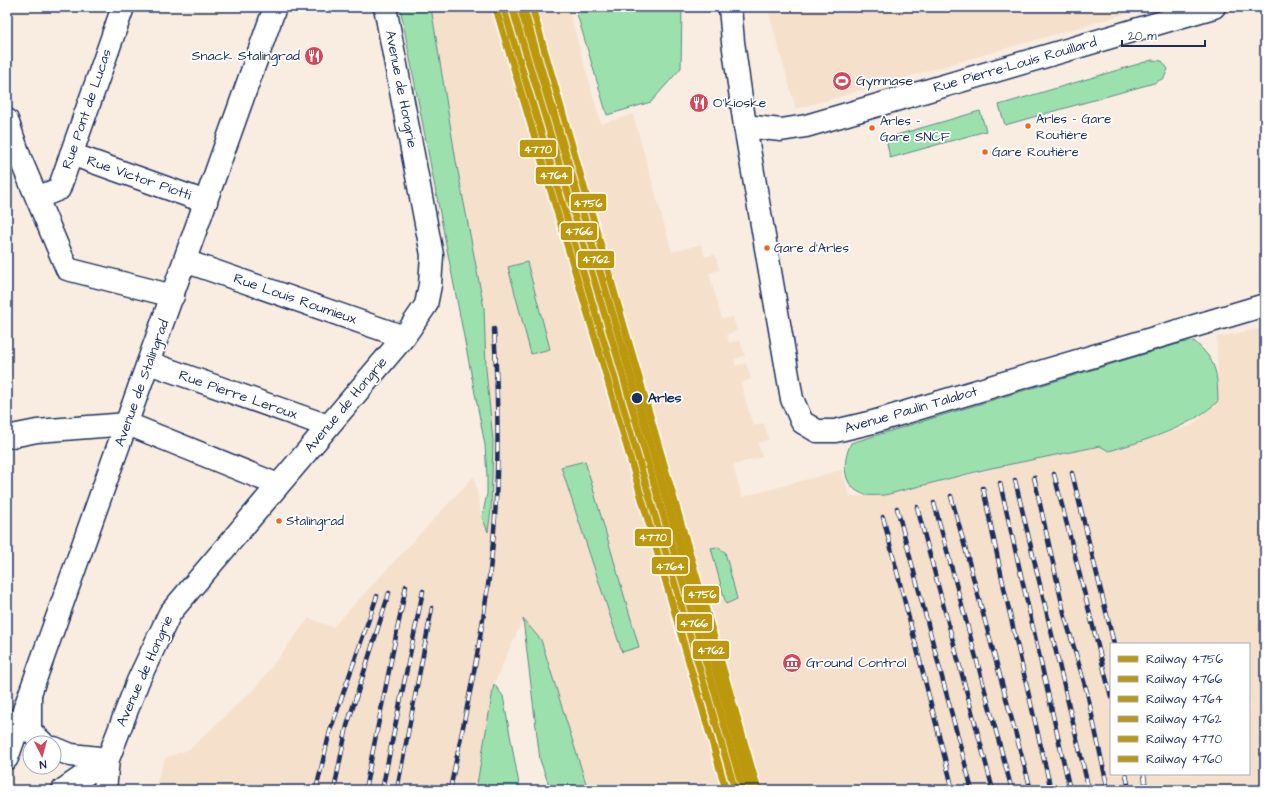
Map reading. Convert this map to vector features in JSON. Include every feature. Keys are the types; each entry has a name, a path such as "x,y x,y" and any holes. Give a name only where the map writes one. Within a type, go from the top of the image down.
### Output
{"street":[{"name":"Rue Pont de Lucas","path":"37,198 59,189 122,7"},
{"name":"Avenue de Stalingrad","path":"7,758 128,424 275,7"},
{"name":"Avenue de Hongrie","path":"105,790 108,758 138,681 170,613 404,337 426,305 430,285 432,255 385,7"},
{"name":"Avenue Paulin Talabot","path":"730,7 733,42 745,126 792,399 802,422 817,431 835,431 854,427 1265,305"},
{"name":"Rue Pierre-Louis Rouillard","path":"745,126 781,130 806,126 1214,7"},
{"path":"7,120 13,159 37,198 67,268 173,296"},
{"name":"Rue Victor Piotti","path":"71,154 206,202"},
{"name":"Rue Louis Roumieux","path":"185,261 404,337"},
{"name":"Rue Pierre Leroux","path":"149,364 328,426"},
{"path":"7,437 37,431 128,424 278,485"},
{"path":"30,694 30,731 34,735"},
{"path":"62,751 71,755 108,758"},
{"path":"63,790 108,758"}],"shaded area":[{"path":"431,7 568,7 601,124 633,114 672,252 701,244 705,257 715,254 719,270 709,273 722,319 733,317 737,331 727,334 729,343 740,340 745,356 734,359 736,366 746,363 751,379 741,383 753,426 764,423 769,440 758,443 762,457 733,465 742,497 841,470 850,496 885,495 1026,461 1100,446 1109,451 1191,426 1218,401 1217,337 1265,328 1265,790 588,790 541,640 523,619 494,684 476,790 127,790 127,788 154,789 165,758 190,749 256,687 309,618 333,627 474,476 482,517 487,531 493,441 486,369 484,308 456,161"},
{"name":"Gymnase","path":"767,7 1135,7 1136,11 796,109"}],"green space":[{"path":"400,7 431,7 456,161 484,308 486,369 493,441 491,510 488,532 482,517 487,494 485,445"},
{"path":"575,7 682,7 681,68 651,102 607,115"},
{"path":"1152,60 1162,61 1168,69 1164,78 1154,83 1005,125 999,105"},
{"path":"980,111 986,131 890,158 886,138"},
{"path":"527,262 550,349 531,354 508,267"},
{"path":"1194,341 1202,348 1214,368 1217,382 1218,401 1194,419 1167,432 1109,451 1100,446 987,469 885,495 866,495 858,492 852,487 848,480 845,466 851,443 1181,343"},
{"path":"585,461 639,647 622,652 561,467"},
{"path":"717,547 725,552 737,599 726,604 711,548"},
{"path":"523,619 541,640 588,790 551,790 550,788 540,760"},
{"path":"494,684 503,696 520,790 476,790"}],"railway":[{"path":"450,790 477,653 490,570 496,510 498,419 494,329"},
{"path":"1072,473 1114,643"},
{"path":"1054,474 1110,693"},
{"path":"1034,477 1065,617 1087,692 1108,790"},
{"path":"1015,480 1089,790"},
{"path":"1000,483 1070,790"},
{"path":"983,488 1006,597 1051,790"},
{"path":"951,496 1031,790"},
{"path":"934,503 1012,790"},
{"path":"917,507 993,790"},
{"path":"897,508 972,790"},
{"path":"883,517 953,790"},
{"path":"365,790 406,586"},
{"path":"382,790 423,591"},
{"path":"334,790 347,726 389,593"},
{"path":"316,790 330,731 377,596"},
{"path":"397,790 432,608"},
{"path":"1126,775 1129,790"},
{"path":"1144,775 1146,790"}],"rail line":[{"name":"4766","path":"512,7 617,356 743,790"},
{"name":"4762","path":"520,7 625,354 751,788"},
{"name":"4756","path":"532,7 758,790"},
{"name":"4764","path":"504,9 609,358 735,790"},
{"name":"4760","path":"524,9 750,790"},
{"name":"4770","path":"497,12 602,361 726,790"}],"place":[{"name":"Snack Stalingrad","path":"314,56"},
{"name":"Gymnase","path":"842,81"},
{"name":"O'kioske","path":"699,103"},
{"name":"Arles - Gare Routière","path":"1028,126"},
{"name":"Arles - Gare SNCF","path":"872,128"},
{"name":"Gare Routière","path":"985,152"},
{"name":"Gare d'Arles","path":"767,248"},
{"name":"Arles","path":"637,398"},
{"name":"Stalingrad","path":"279,521"},
{"name":"Ground Control","path":"792,663"}]}
